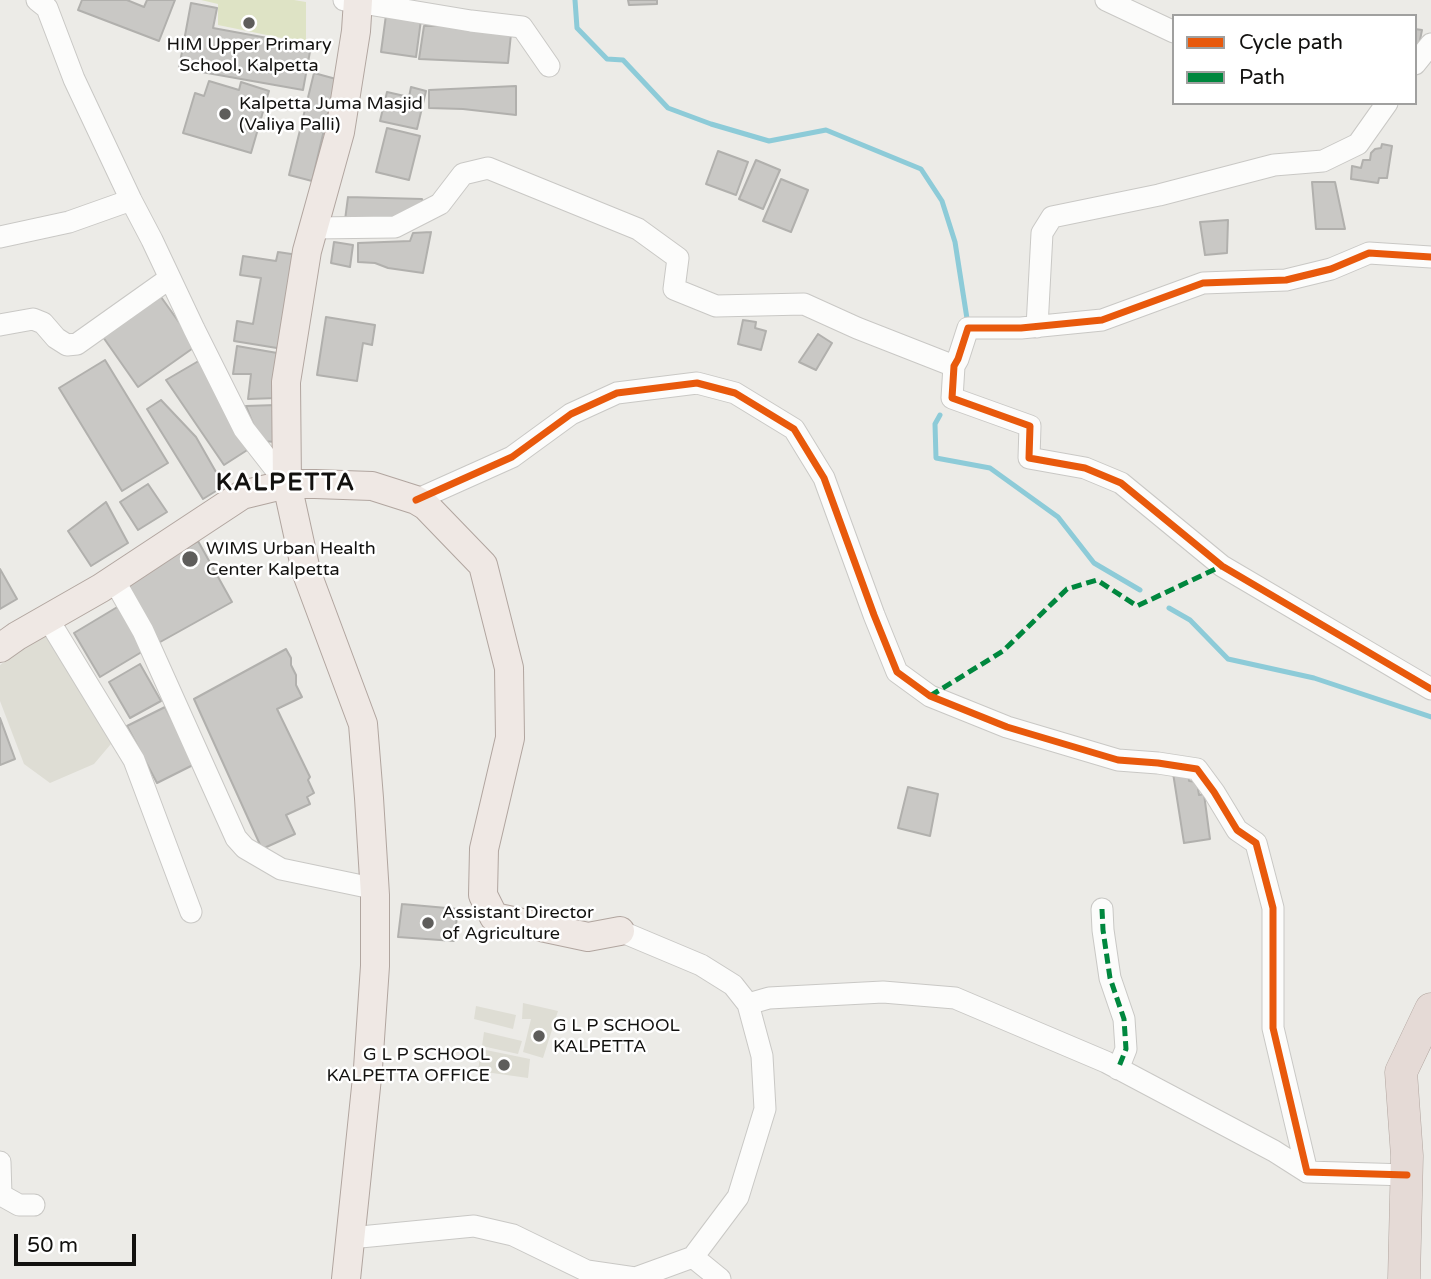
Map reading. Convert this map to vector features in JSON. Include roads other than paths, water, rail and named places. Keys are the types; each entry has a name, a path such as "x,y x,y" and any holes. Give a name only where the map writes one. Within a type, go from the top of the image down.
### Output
{"highway":[{"path":"1404,1279 1407,1175 1401,1072 1431,1009"}],"main road":[{"path":"346,1279 375,966 375,886 363,724 306,571 287,484 286,382 307,251 340,132 356,31 353,1"},
{"path":"0,648 114,580 242,495 287,484 372,486 416,500 426,506 483,565 509,668 510,738 484,849 483,895 494,917 588,937 620,931"}],"street":[{"path":"37,0 47,8 74,79 244,429 287,484"},
{"path":"1107,0 1172,31"},
{"path":"353,1 522,27 549,66"},
{"path":"1417,62 1431,44"},
{"path":"1037,327 1042,233 1052,217 1159,195 1274,165 1323,161 1358,144 1386,105"},
{"path":"313,228 395,227 440,204 463,174 488,168 638,229 678,258 674,289 716,306 804,304 954,366"},
{"path":"0,237 69,222 131,200"},
{"path":"1431,257 1369,253 1331,270 1286,280 1203,283 1102,320 1021,328 968,328 954,366 952,398 1030,426 1029,458 1085,468 1121,483 1222,566 1431,690"},
{"path":"0,325 33,319 43,323 55,338 67,345 77,344 170,278"},
{"path":"416,500 512,457 570,414 617,393 697,383 735,393 794,429 824,478 897,672 930,696 1007,727 1118,760 1158,762 1197,769 1237,830 1256,843 1273,908 1273,1028 1307,1172"},
{"path":"114,580 143,631 236,838 245,848 281,869 367,887 375,886"},
{"path":"48,619 134,760 191,912"},
{"path":"1102,909 1110,978 1124,1019 1126,1049 1118,1069"},
{"path":"350,1238 474,1226 513,1235 587,1271 635,1278 692,1257 738,1197 765,1109 762,1056 748,1004 733,985 701,965 620,931"},
{"path":"748,1004 769,998 883,992 955,998 1106,1062 1274,1151 1307,1172 1407,1175"},
{"path":"0,1162 1,1195 19,1205 34,1206"},
{"path":"692,1257 720,1279"}],"waterway":[{"path":"575,0 577,28 607,59 623,60 668,108 769,141 826,130 921,169 942,201 955,242 968,325"},
{"path":"940,415 935,424 936,458 990,468 1058,517 1094,563 1140,590"},
{"path":"1169,608 1190,620 1228,659 1314,678 1431,717"}],"place":[{"name":"HIM Upper Primary School, Kalpetta","path":"249,23"},
{"name":"Kalpetta Juma Masjid (Valiya Palli)","path":"225,114"},
{"name":"WIMS Urban Health Center Kalpetta","path":"190,559"},
{"name":"Assistant Director of Agriculture","path":"428,923"},
{"name":"G L P SCHOOL KALPETTA","path":"539,1036"},
{"name":"G L P SCHOOL KALPETTA OFFICE","path":"504,1065"}],"district":[{"name":"KALPETTA","path":"286,484"}]}
